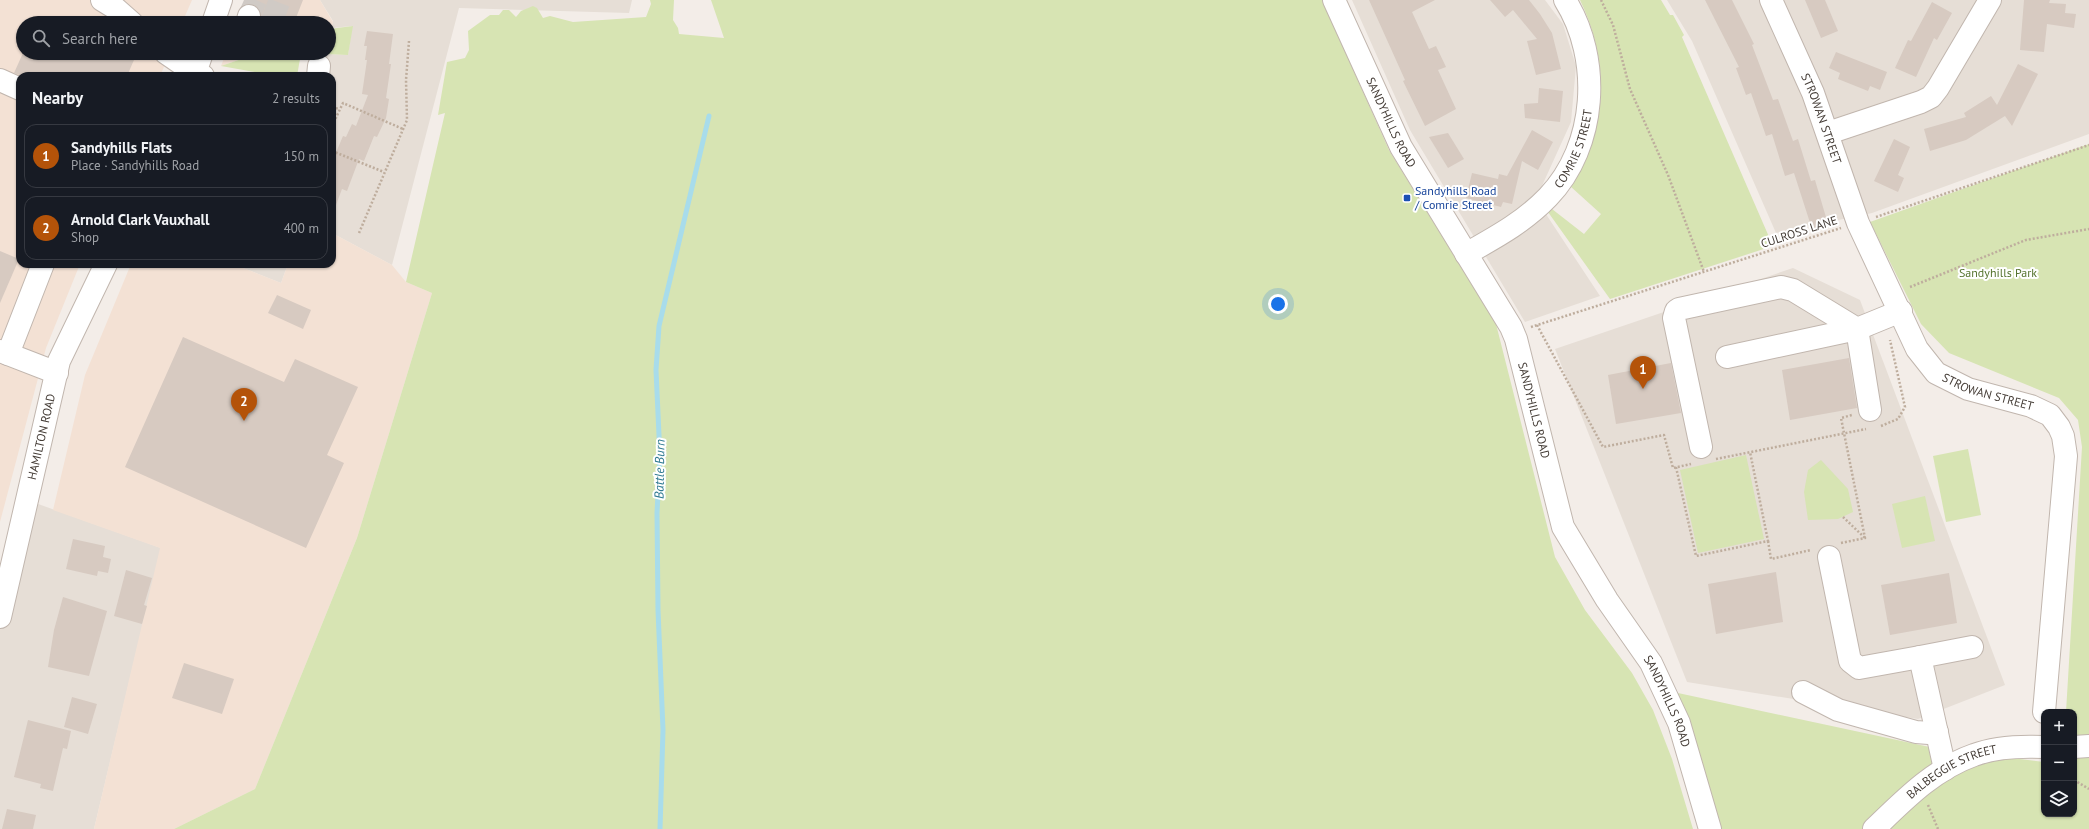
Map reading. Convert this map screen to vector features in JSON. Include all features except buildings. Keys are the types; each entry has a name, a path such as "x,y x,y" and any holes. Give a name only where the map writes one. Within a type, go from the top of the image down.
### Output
{"street":[{"path":"102,0 124,16"},
{"path":"215,16 221,0"},
{"name":"SANDYHILLS ROAD","path":"1334,0 1401,147 1514,333 1563,527 1607,600 1651,663 1679,724 1710,829"},
{"name":"COMRIE STREET","path":"1466,254 1515,226 1541,204 1558,186 1578,149 1588,107 1589,68 1580,30 1565,0"},
{"name":"STROWAN STREET","path":"1771,0 1813,93 1858,223 1893,308 1917,349 1936,373 1968,389 2031,406 2050,415 2063,436 2066,456 2044,709"},
{"path":"1828,133 1921,102 1931,97 1938,88 1990,0"},
{"path":"176,60 194,72"},
{"path":"199,72 201,60"},
{"path":"0,80 16,87"},
{"path":"41,268 4,353 56,373"},
{"name":"HAMILTON ROAD","path":"0,617 59,361 104,268"},
{"path":"1704,457 1674,318 1676,311 1682,307 1775,287 1785,287 1793,290 1857,329 1873,422"},
{"path":"1727,357 1857,329 1893,308"},
{"path":"1826,550 1850,661 1859,668 1972,647"},
{"path":"1920,657 1936,732 1946,769"},
{"path":"1803,692 1838,710 1916,732 1936,732"},
{"path":"2077,747 2089,746"},
{"name":"BALBEGGIE STREET","path":"1874,829 1920,785 1946,769 1975,755 2008,748 2041,747"}],"path":[{"path":"1601,0 1613,25 1630,89 1668,175 1704,272"},
{"path":"359,233 407,120 406,80 409,41"},
{"path":"336,116 342,103 403,129"},
{"name":"CULROSS LANE","path":"1514,333 1858,223 2089,145"},
{"path":"336,152 384,172"},
{"path":"1537,325 1603,447 1664,435 1673,468 1704,457 1750,452 1844,434 1873,422 1898,419 1905,406 1893,308 2026,240 2089,229"},
{"path":"1841,418 1866,538"},
{"path":"1750,452 1771,559 1826,550 1866,538"},
{"path":"1676,467 1696,556 1768,541"},
{"path":"1843,517 1866,538"},
{"path":"2076,781 2089,789"},
{"path":"1920,785 1938,829"}],"shaded area":[{"path":"0,0 192,0 185,16 16,16 16,60 167,60 162,72 16,72 16,268 78,268 46,348 0,522"},
{"path":"249,0 320,0 329,16 242,16"},
{"path":"320,0 632,0 629,13 459,8 392,265 336,235 336,72 320,72 323,60 336,60 336,54 348,55 352,26 336,28 336,16 330,16"},
{"path":"1352,0 1545,0 1563,24 1576,66 1571,122 1536,199 1600,296 1525,322 1410,130"},
{"path":"1667,0 2089,0 2089,134 1872,213 1776,233 1692,41"},
{"path":"223,60 239,60 221,66"},
{"path":"336,235 392,265 406,282 432,293 357,538 255,789 174,829 94,829 160,548 53,510 85,375 129,268 243,268 281,283 287,268 336,268"},
{"path":"243,268 287,268 281,283"},
{"path":"1793,268 1860,300 2005,685 1918,719 1687,682 1555,349"},
{"path":"27,500 161,548 94,829 0,829 0,619"}],"green space":[{"path":"650,0 674,0 673,20 678,28 679,34 724,38 711,0 1322,0 1389,150 1496,324 1555,557 1585,610 1632,673 1653,710 1672,759 1693,829 174,829 255,789 357,538 432,293 406,282 445,113 438,115 447,62 465,58 469,50 468,31 490,15 499,15 503,10 509,10 516,17 521,11 533,6 537,8 543,18 550,16 573,22 646,17 651,4"},
{"path":"1580,0 1661,0 1670,15 1673,15 1684,35 1682,37 1773,246 1610,299 1548,212 1552,209 1584,234 1601,214 1570,186 1596,128 1601,95 1601,79 1596,46 1587,15"},
{"path":"353,26 348,55 336,54 336,28"},
{"path":"239,60 300,60 298,72 255,72 221,66"},
{"name":"Sandyhills Park","path":"2089,144 2089,829 1719,829 1678,693 1939,749 2041,762 2041,817 2077,817 2077,709 2066,709 2082,447 2078,420 2059,398 1949,353 1921,324 1870,222"},
{"path":"1968,449 1981,515 1946,522 1933,456"},
{"path":"1746,455 1764,539 1698,553 1680,470"},
{"path":"1821,460 1848,489 1853,512 1838,519 1808,520 1804,492 1808,470"},
{"path":"1925,496 1935,541 1902,548 1892,504"}],"waterway":[{"name":"Battle Burn","path":"660,829 663,730 658,610 657,513 660,457 656,370 659,326 709,116"}],"tunnel":[{"path":"249,16 256,0"},
{"path":"274,16 280,0"}],"place":[{"name":"Sandyhills Road / Comrie Street","path":"1407,198"},
{"name":"Sandyhills Flats","path":"1643,389"},
{"name":"Arnold Clark Vauxhall","path":"244,421"}]}
